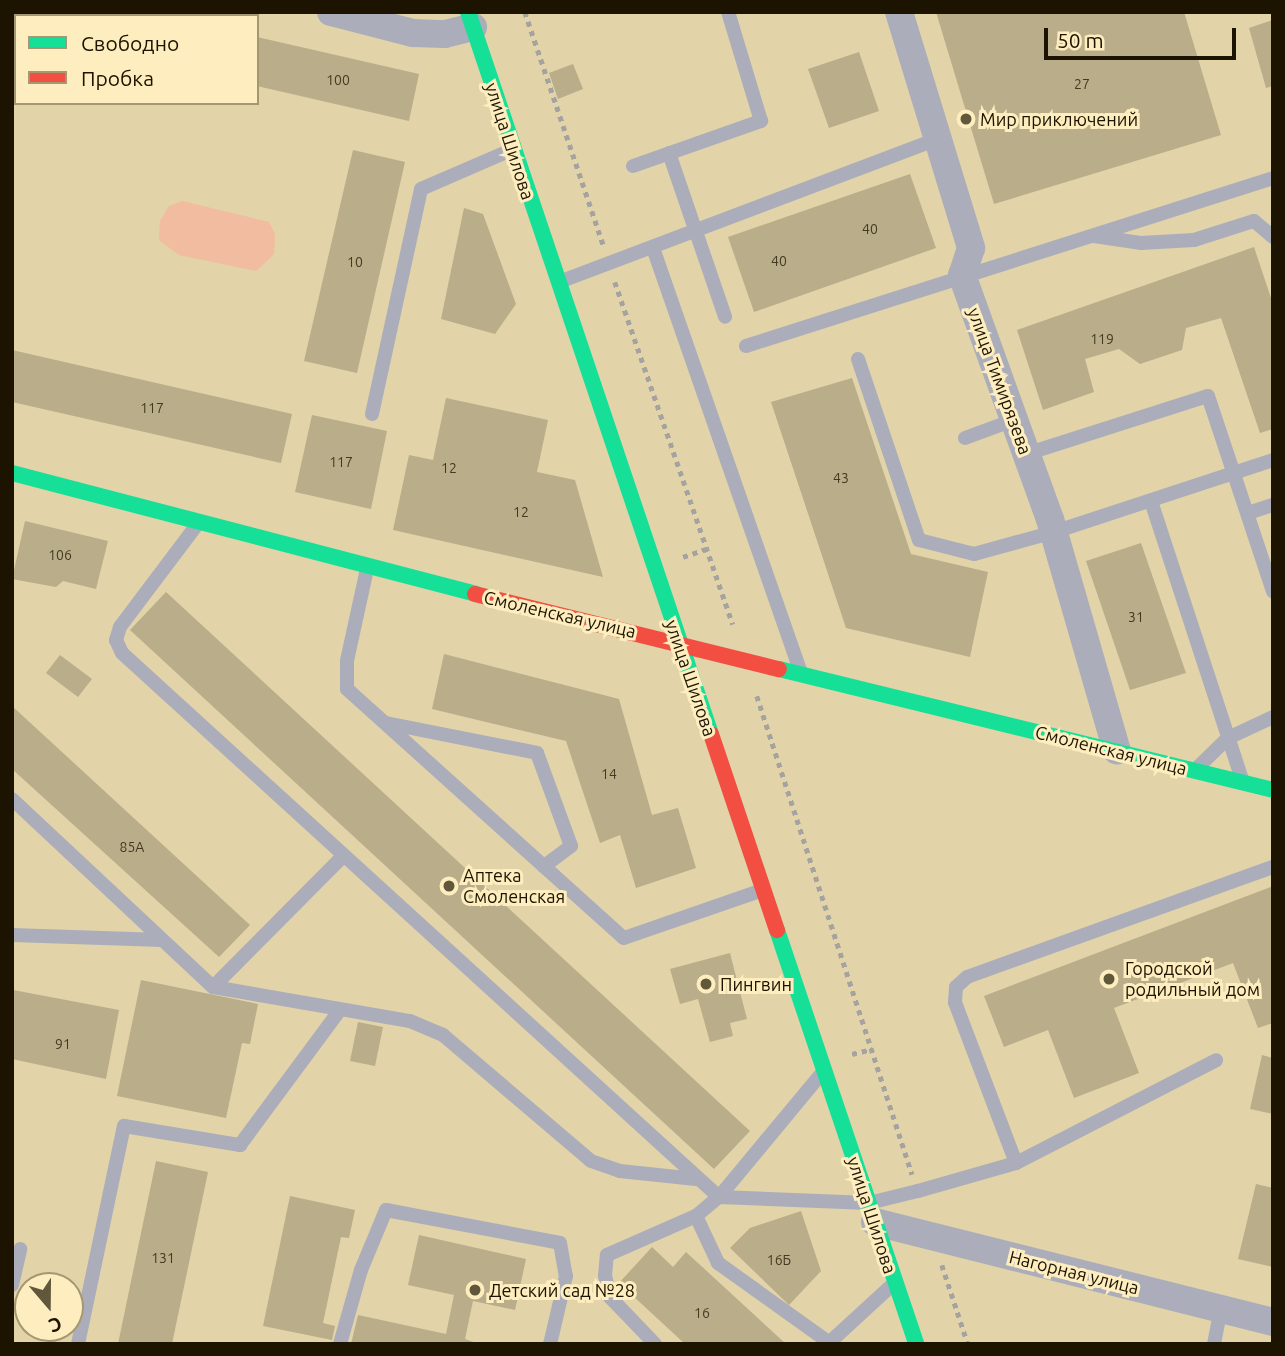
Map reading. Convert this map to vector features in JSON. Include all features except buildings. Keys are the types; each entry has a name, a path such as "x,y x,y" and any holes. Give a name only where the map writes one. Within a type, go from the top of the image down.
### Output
{"main road":[{"name":"улица Шилова","path":"471,20 916,1344"},
{"name":"Смоленская улица","path":"12,473 367,568 1273,790"}],"street":[{"path":"331,12 413,33 445,34 471,20"},
{"path":"899,12 935,140 971,248 962,275"},
{"name":"улица Тимирязева","path":"962,275 1054,532 1117,751"},
{"name":"Нагорная улица","path":"872,1212 1273,1322"}],"lane":[{"path":"633,166 761,121 728,12"},
{"path":"558,283 935,140"},
{"path":"372,414 421,189 513,149"},
{"path":"670,153 725,317"},
{"path":"746,346 1273,178"},
{"path":"1088,235 1141,243 1194,240 1254,221 1273,236"},
{"path":"653,248 800,673"},
{"path":"858,359 919,540 974,554 1054,532 1273,460"},
{"path":"1026,454 1208,396 1273,591"},
{"path":"965,438 1014,420"},
{"path":"1151,501 1243,782"},
{"path":"1248,513 1273,505"},
{"path":"197,524 120,627 116,640 122,653 696,1180 719,1197 872,1212 1016,1163 1216,1060"},
{"path":"367,568 347,661 347,689 624,938 763,890"},
{"path":"1194,770 1228,737 1273,717"},
{"path":"385,723 537,753 570,846 544,866"},
{"path":"12,799 213,987 410,1021 443,1035 591,1161 620,1171 696,1180"},
{"path":"213,987 343,856"},
{"path":"1016,1163 955,1002 956,987 967,977 1273,867"},
{"path":"12,935 162,940"},
{"path":"78,1344 124,1126 240,1145 340,1010"},
{"path":"655,1344 610,1297 605,1276 607,1255 696,1216 719,1197 824,1070"},
{"path":"340,1344 361,1270 386,1210 560,1243 566,1276 550,1344"},
{"path":"696,1216 718,1262 830,1343 895,1282"},
{"path":"12,1286 20,1249"},
{"path":"1214,1344 1222,1309"}],"shaded area":[{"path":"182,201 269,222 275,234 274,254 256,271 179,255 159,240 160,221 169,206"}],"traffic: fast":[{"path":"468,12 711,734"},
{"path":"12,473 475,594"},
{"path":"779,669 1273,790"},
{"path":"777,930 916,1344"}],"traffic: jam":[{"path":"475,594 779,669"},
{"path":"711,734 777,930"}],"place":[{"name":"Мир приключений","path":"966,119"},
{"name":"Аптека Смоленская","path":"449,886"},
{"name":"Городской родильный дом","path":"1109,979"},
{"name":"Пингвин","path":"706,984"},
{"name":"Детский сад №28","path":"475,1290"}]}
